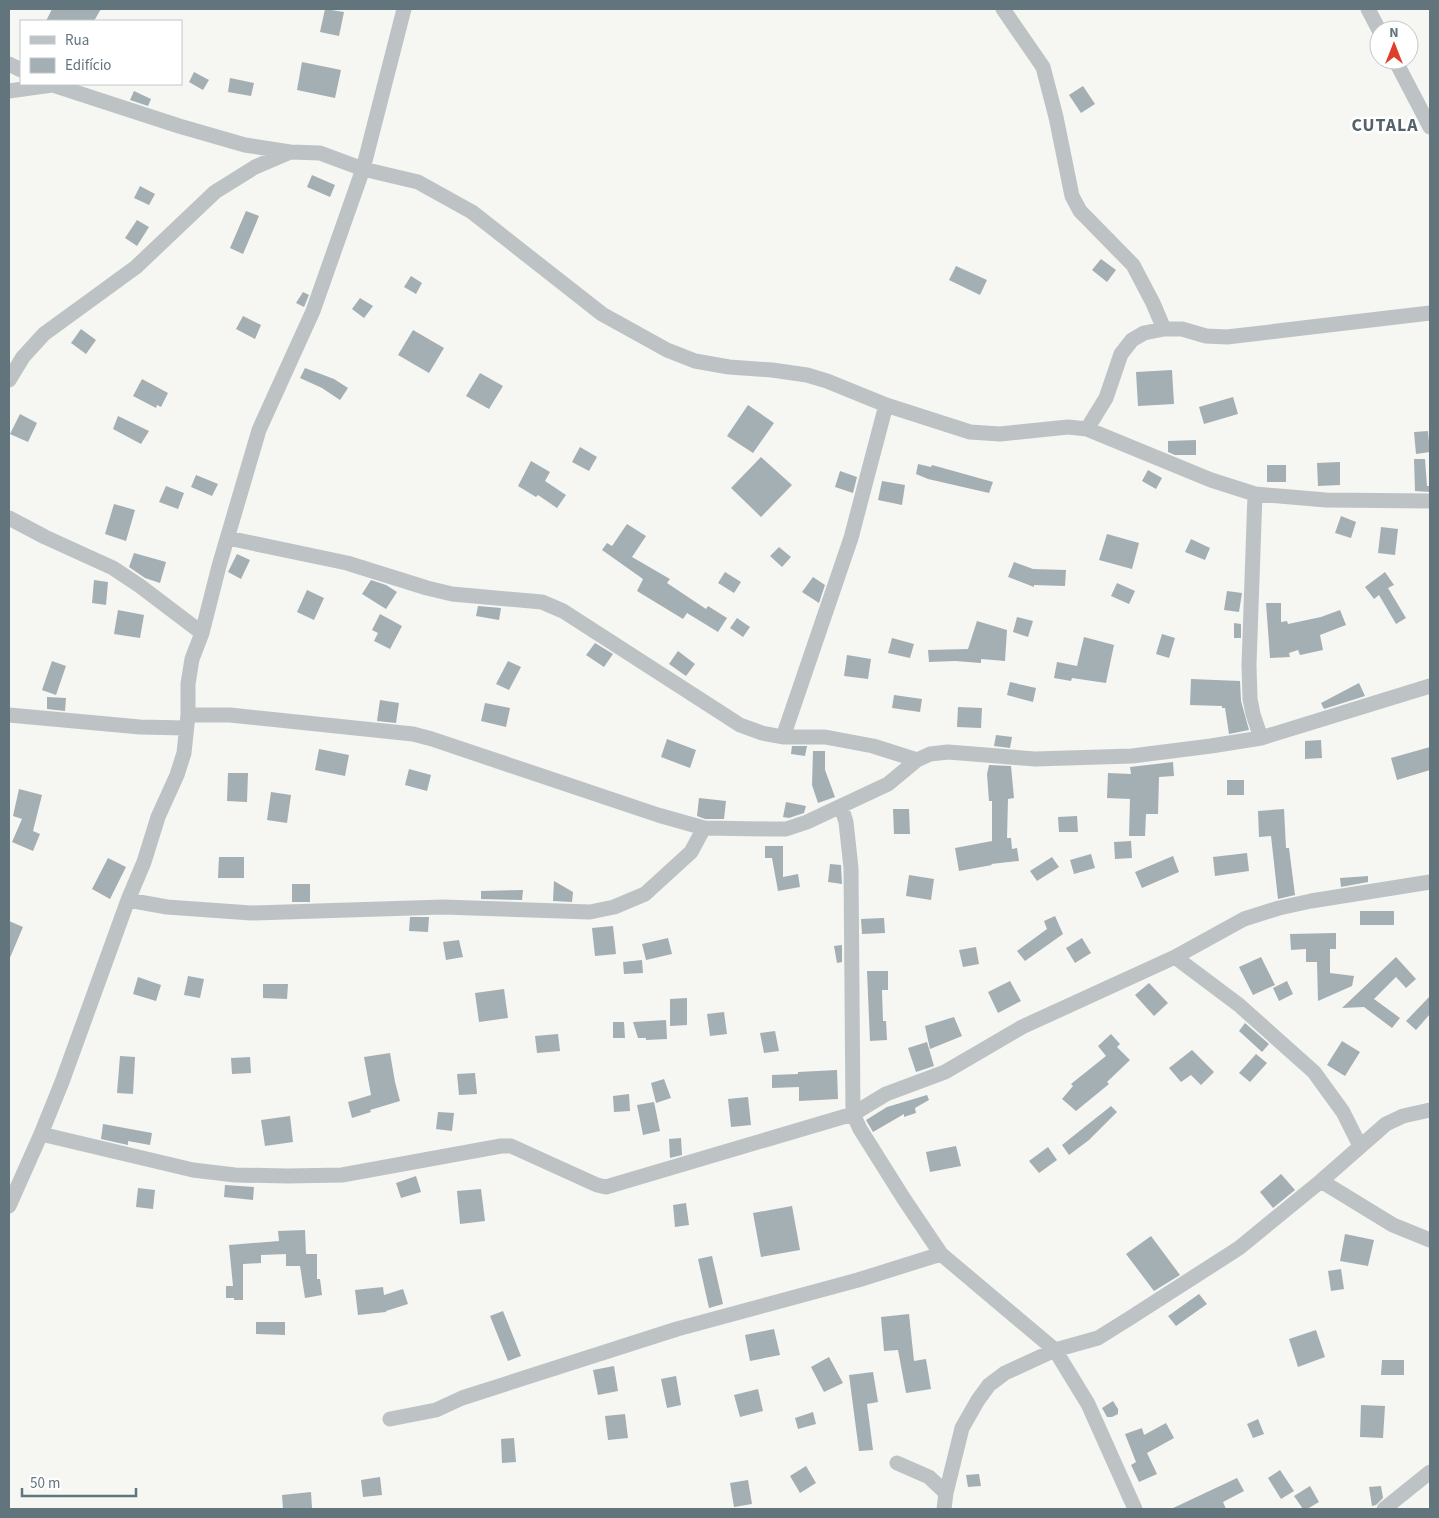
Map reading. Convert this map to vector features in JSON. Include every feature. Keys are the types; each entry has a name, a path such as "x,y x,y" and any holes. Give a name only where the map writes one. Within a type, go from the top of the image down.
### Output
{"street":[{"path":"9,1206 41,1134 128,900 144,862 158,817 177,775 184,753 188,684 192,659 202,633 219,566 259,430 313,311 363,169 404,9"},
{"path":"1003,9 1043,67 1056,117 1072,196 1080,210 1133,264 1154,303 1164,329"},
{"path":"1368,9 1374,20"},
{"path":"1400,70 1430,127"},
{"path":"9,91 45,85"},
{"path":"54,85 180,126 246,145 290,152 320,153 363,169 418,182 472,212 602,314 667,350 695,361 729,367 807,375 886,405 970,432 1000,434 1068,427 1087,429 1211,480 1255,494 1326,500 1430,501"},
{"path":"9,380 23,357 44,334 136,267 215,192 255,167 290,152"},
{"path":"1087,429 1106,398 1122,354 1132,340 1144,333 1164,329 1182,329 1206,336 1227,337 1430,313"},
{"path":"784,737 851,538 886,405"},
{"path":"1255,494 1249,665 1250,698 1261,738"},
{"path":"9,518 112,568 140,586 202,633"},
{"path":"228,538 347,563 452,594 542,602 563,611 740,725 762,733 784,737 825,737 873,746 917,760"},
{"path":"9,715 140,727 230,715 413,734 658,815 704,828 786,828 807,822 888,784 917,760 930,754 948,752 1035,759 1132,756 1261,738 1430,686"},
{"path":"841,806 846,822 851,868 853,1114 860,1129 941,1254 1055,1350 1088,1404 1135,1509"},
{"path":"128,900 166,907 251,913 444,907 590,912 614,907 645,894 691,852 704,828"},
{"path":"41,1134 193,1170 235,1175 342,1175 501,1146 511,1146 597,1186 606,1188 853,1114 886,1094 945,1072 1022,1027 1176,957 1244,919 1279,908 1430,882"},
{"path":"1176,957 1239,1006 1314,1072 1343,1112 1360,1146"},
{"path":"944,1509 946,1493 962,1428 990,1385 1005,1373 1055,1350 1098,1338 1130,1318 1239,1248 1321,1181 1386,1124 1402,1116 1430,1110"},
{"path":"1321,1181 1393,1225 1430,1240"},
{"path":"390,1419 436,1410 462,1398 677,1329 858,1280 941,1254"},
{"path":"897,1463 929,1477 946,1493"},
{"path":"1384,1509 1430,1472"}],"building":[{"path":"52,9 101,9 95,20 46,20"},
{"path":"325,9 344,12 339,36 320,32"},
{"path":"302,62 341,70 335,98 297,90"},
{"path":"194,72 209,80 203,90 189,82"},
{"path":"230,78 254,83 251,96 228,92"},
{"path":"1083,86 1095,104 1081,113 1069,95"},
{"path":"134,91 151,99 148,106 130,100"},
{"path":"312,175 335,185 330,197 307,187"},
{"path":"140,186 155,194 149,205 134,198"},
{"path":"246,211 259,216 243,254 230,248"},
{"path":"137,220 149,227 137,246 125,238"},
{"path":"1101,259 1116,270 1107,282 1092,270"},
{"path":"956,266 987,280 980,295 949,280"},
{"path":"411,276 422,283 416,294 404,287"},
{"path":"303,292 309,295 304,307 296,303"},
{"path":"360,298 373,306 364,318 352,309"},
{"path":"243,316 261,325 255,339 236,329"},
{"path":"81,329 96,340 86,354 71,343"},
{"path":"413,330 444,348 429,373 398,355"},
{"path":"305,368 334,379 348,388 340,400 322,388 300,378"},
{"path":"1172,370 1174,404 1138,406 1136,372"},
{"path":"480,373 503,386 489,409 466,396"},
{"path":"142,379 168,393 161,407 157,405 156,408 133,396"},
{"path":"1233,397 1238,414 1204,424 1199,407"},
{"path":"748,405 774,423 753,453 727,436"},
{"path":"20,414 37,423 28,442 10,434"},
{"path":"118,416 149,431 141,444 113,429"},
{"path":"1428,431 1430,452 1416,454 1414,432"},
{"path":"1196,440 1196,455 1175,455 1168,452 1168,441"},
{"path":"580,447 597,457 589,471 572,462"},
{"path":"761,457 792,485 761,517 731,488"},
{"path":"1414,459 1425,459 1427,486 1430,486 1430,492 1415,491"},
{"path":"531,461 550,472 545,481 566,495 557,508 538,495 536,497 518,486"},
{"path":"1340,462 1340,485 1318,486 1317,463"},
{"path":"918,464 931,467 932,465 993,482 989,493 928,479 916,474"},
{"path":"1267,465 1286,465 1286,482 1267,482"},
{"path":"1148,470 1162,478 1156,489 1142,481"},
{"path":"840,471 857,477 853,493 835,487"},
{"path":"196,475 218,484 212,496 191,487"},
{"path":"882,481 905,485 902,505 878,500"},
{"path":"166,486 184,493 178,509 159,502"},
{"path":"114,504 135,510 126,541 105,534"},
{"path":"1341,516 1356,522 1351,538 1335,533"},
{"path":"627,524 646,536 632,557 670,579 667,583 706,609 708,606 727,618 718,632 687,613 683,619 637,591 643,579 602,550 607,543 612,546"},
{"path":"1381,527 1398,529 1395,555 1378,553"},
{"path":"1107,534 1139,543 1132,569 1099,560"},
{"path":"1191,539 1210,548 1205,560 1185,552"},
{"path":"779,547 791,557 782,567 770,556"},
{"path":"134,553 166,562 160,583 145,578 129,567"},
{"path":"237,554 250,560 241,579 228,572"},
{"path":"1014,562 1033,569 1066,570 1065,586 1034,585 1034,587 1008,577"},
{"path":"725,572 741,582 734,593 718,583"},
{"path":"1385,572 1394,585 1388,588 1406,618 1396,624 1379,595 1374,599 1365,587"},
{"path":"813,577 825,585 819,603 802,592"},
{"path":"94,580 108,582 106,605 92,603"},
{"path":"371,580 386,585 397,592 386,609 362,594"},
{"path":"1117,583 1135,591 1129,604 1111,596"},
{"path":"307,590 324,598 314,620 297,612"},
{"path":"1227,591 1242,593 1239,612 1224,610"},
{"path":"1266,603 1281,603 1281,622 1287,621 1288,624 1321,617 1340,610 1346,625 1320,635 1323,650 1300,655 1298,650 1289,653 1290,657 1270,658"},
{"path":"478,606 501,608 499,620 476,616"},
{"path":"118,610 144,615 140,638 114,634"},
{"path":"380,614 402,626 390,649 374,641 378,633 372,630"},
{"path":"1017,617 1033,621 1028,637 1013,632"},
{"path":"737,618 750,627 743,637 730,628"},
{"path":"977,621 1007,630 1005,661 981,659 981,663 929,662 928,650 968,649"},
{"path":"1234,623 1241,624 1241,638 1234,638"},
{"path":"1162,634 1175,638 1169,658 1156,654"},
{"path":"1084,637 1114,645 1106,683 1072,678 1071,681 1054,678 1057,662 1077,666"},
{"path":"892,638 914,644 910,658 888,653"},
{"path":"595,643 613,654 604,667 586,655"},
{"path":"678,651 695,664 686,676 669,664"},
{"path":"847,655 871,659 868,679 844,676"},
{"path":"52,661 66,666 56,695 42,690"},
{"path":"508,661 521,667 509,690 496,684"},
{"path":"1191,679 1240,681 1241,701 1249,730 1229,734 1225,708 1222,708 1222,706 1190,705"},
{"path":"1010,682 1036,688 1033,702 1007,695"},
{"path":"1359,683 1365,696 1324,709 1321,703"},
{"path":"894,695 922,699 920,712 892,708"},
{"path":"47,697 66,698 65,711 47,709"},
{"path":"380,700 399,703 396,723 377,721"},
{"path":"485,703 510,708 506,727 481,721"},
{"path":"958,707 982,708 981,728 957,727"},
{"path":"996,735 1012,737 1010,748 994,746"},
{"path":"667,739 696,750 690,768 661,757"},
{"path":"1321,740 1322,758 1305,759 1305,741"},
{"path":"792,746 807,746 805,756 791,754"},
{"path":"1430,747 1430,770 1397,780 1391,758"},
{"path":"319,749 349,755 345,776 315,770"},
{"path":"813,751 825,751 825,770 835,797 818,803 812,785"},
{"path":"1173,762 1174,776 1159,777 1158,814 1146,814 1145,836 1129,836 1130,799 1107,798 1108,773 1131,774 1130,767"},
{"path":"989,765 1011,766 1014,798 1008,799 1007,838 1011,838 1012,849 1017,848 1019,861 991,864 959,871 955,848 992,841 992,801 989,801 987,774"},
{"path":"409,769 431,775 427,791 405,785"},
{"path":"228,773 248,773 247,802 227,801"},
{"path":"1227,780 1244,780 1244,795 1227,795"},
{"path":"19,789 42,795 33,831 40,834 33,851 12,842 22,819 13,816"},
{"path":"271,792 291,795 287,823 267,820"},
{"path":"699,798 726,801 724,819 705,819 697,816"},
{"path":"786,802 806,806 804,813 789,818 783,817"},
{"path":"893,809 909,809 910,834 894,834"},
{"path":"1284,809 1286,848 1289,848 1295,895 1278,899 1271,836 1259,837 1258,811"},
{"path":"1077,816 1078,832 1059,832 1058,817"},
{"path":"1131,841 1132,858 1115,859 1114,842"},
{"path":"765,846 783,846 783,877 798,874 800,887 778,891 772,858 765,858"},
{"path":"1247,853 1249,871 1215,876 1213,857"},
{"path":"1091,854 1095,868 1074,874 1070,860"},
{"path":"1173,856 1179,872 1142,888 1135,872"},
{"path":"219,857 244,857 244,878 218,878"},
{"path":"1052,857 1059,867 1037,881 1030,871"},
{"path":"108,858 126,867 110,899 92,889"},
{"path":"830,864 841,865 842,884 828,882"},
{"path":"909,875 934,879 931,900 906,896"},
{"path":"1368,876 1368,882 1341,887 1340,878"},
{"path":"554,881 573,892 572,902 553,901"},
{"path":"292,884 310,884 310,902 292,902"},
{"path":"523,890 522,900 481,899 481,891"},
{"path":"1360,911 1394,911 1394,925 1360,925"},
{"path":"1055,916 1063,934 1025,961 1017,951 1047,929 1044,921"},
{"path":"410,917 429,917 428,932 409,931"},
{"path":"884,918 885,933 862,934 861,919"},
{"path":"9,921 23,927 9,960"},
{"path":"613,926 616,954 595,956 592,928"},
{"path":"1336,933 1336,949 1330,949 1330,973 1354,976 1352,986 1318,1001 1317,962 1306,962 1306,949 1291,950 1290,934"},
{"path":"668,938 672,954 646,960 642,944"},
{"path":"1082,938 1091,953 1075,963 1066,948"},
{"path":"459,940 463,957 446,960 443,942"},
{"path":"842,945 842,962 837,963 834,946"},
{"path":"976,947 979,964 963,967 959,950"},
{"path":"1261,957 1275,985 1253,995 1239,967"},
{"path":"1396,957 1416,979 1406,988 1396,977 1374,999 1400,1018 1392,1028 1364,1007 1342,1008"},
{"path":"642,960 643,973 624,974 623,962"},
{"path":"867,971 888,971 888,990 882,990 883,1021 886,1021 887,1040 870,1041"},
{"path":"188,976 204,979 200,998 184,995"},
{"path":"138,977 161,985 156,1001 133,994"},
{"path":"1010,981 1021,1001 998,1013 988,992"},
{"path":"1287,981 1293,994 1279,1001 1273,988"},
{"path":"1149,983 1168,1003 1154,1016 1135,995"},
{"path":"263,984 288,984 287,999 263,998"},
{"path":"504,989 508,1018 479,1022 475,993"},
{"path":"1430,996 1430,1014 1416,1030 1406,1021"},
{"path":"687,998 687,1025 670,1026 670,999"},
{"path":"724,1012 727,1034 710,1036 707,1014"},
{"path":"954,1017 962,1036 930,1049 925,1026"},
{"path":"666,1020 667,1039 646,1040 646,1038 638,1038 633,1022"},
{"path":"613,1022 624,1022 625,1038 613,1038"},
{"path":"1245,1023 1269,1044 1262,1052 1239,1031"},
{"path":"775,1031 779,1051 764,1053 760,1033"},
{"path":"558,1034 560,1051 537,1053 535,1036"},
{"path":"1111,1034 1120,1044 1117,1047 1130,1060 1107,1082 1109,1084 1076,1111 1062,1099 1073,1086 1071,1084 1106,1056 1098,1046"},
{"path":"1342,1041 1360,1052 1345,1076 1327,1065"},
{"path":"927,1042 934,1066 916,1072 908,1048"},
{"path":"1192,1050 1214,1072 1201,1085 1191,1075 1181,1082 1169,1068"},
{"path":"390,1053 400,1101 370,1110 371,1112 352,1118 348,1102 371,1095 364,1057"},
{"path":"1256,1054 1267,1063 1250,1082 1239,1073"},
{"path":"120,1056 135,1057 133,1094 117,1093"},
{"path":"250,1057 251,1073 232,1074 231,1058"},
{"path":"837,1070 838,1099 799,1101 799,1087 772,1088 772,1075"},
{"path":"475,1073 477,1094 459,1095 457,1074"},
{"path":"664,1079 671,1098 656,1103 651,1083"},
{"path":"629,1094 630,1111 614,1112 613,1096"},
{"path":"927,1095 929,1100 915,1108 916,1113 904,1117 904,1114 873,1132 866,1120 887,1107"},
{"path":"748,1097 751,1125 731,1127 728,1099"},
{"path":"654,1102 660,1131 643,1135 637,1105"},
{"path":"1111,1106 1117,1112 1089,1140 1069,1155 1062,1145"},
{"path":"438,1112 454,1113 452,1131 436,1129"},
{"path":"290,1116 293,1142 265,1146 261,1120"},
{"path":"103,1124 152,1133 150,1145 128,1141 128,1145 101,1139"},
{"path":"681,1138 682,1155 670,1158 669,1139"},
{"path":"956,1146 961,1166 930,1172 926,1152"},
{"path":"1048,1147 1057,1160 1039,1173 1029,1161"},
{"path":"1281,1174 1295,1190 1273,1208 1260,1192"},
{"path":"416,1176 421,1192 401,1198 396,1183"},
{"path":"225,1185 254,1187 253,1200 224,1197"},
{"path":"138,1188 155,1190 153,1209 136,1207"},
{"path":"481,1189 485,1221 460,1224 457,1191"},
{"path":"686,1203 689,1225 675,1227 673,1205"},
{"path":"792,1206 800,1250 761,1257 753,1213"},
{"path":"305,1230 306,1254 317,1254 317,1279 320,1279 322,1295 305,1298 300,1266 286,1266 286,1254 261,1255 261,1263 243,1264 243,1300 226,1298 226,1286 233,1286 229,1245 279,1241 278,1231"},
{"path":"1345,1234 1374,1240 1368,1266 1340,1261"},
{"path":"1151,1236 1180,1275 1154,1291 1126,1254"},
{"path":"712,1256 723,1304 709,1308 698,1259"},
{"path":"1341,1269 1344,1289 1331,1291 1328,1271"},
{"path":"383,1287 384,1295 403,1289 408,1304 386,1312 358,1315 355,1290"},
{"path":"1199,1294 1207,1304 1176,1326 1168,1316"},
{"path":"503,1311 521,1356 508,1361 490,1316"},
{"path":"909,1314 914,1361 926,1359 931,1389 906,1393 898,1350 884,1351 881,1317"},
{"path":"256,1322 285,1322 285,1335 256,1334"},
{"path":"774,1329 780,1355 750,1361 745,1335"},
{"path":"1316,1330 1325,1357 1298,1367 1289,1339"},
{"path":"829,1357 843,1383 824,1392 811,1367"},
{"path":"1382,1360 1404,1360 1404,1375 1381,1375"},
{"path":"614,1366 618,1391 598,1395 593,1370"},
{"path":"873,1372 878,1402 867,1404 873,1450 859,1451 849,1375"},
{"path":"676,1376 681,1405 667,1408 661,1379"},
{"path":"758,1389 763,1411 740,1417 734,1395"},
{"path":"1113,1401 1118,1409 1118,1414 1107,1417 1102,1408"},
{"path":"1361,1405 1385,1406 1383,1438 1360,1437"},
{"path":"813,1412 816,1424 798,1429 795,1418"},
{"path":"625,1414 628,1438 608,1440 605,1416"},
{"path":"1258,1419 1264,1434 1253,1438 1247,1424"},
{"path":"1166,1423 1174,1438 1147,1453 1157,1474 1139,1482 1131,1465 1136,1462 1125,1434 1142,1428 1144,1435"},
{"path":"514,1438 516,1462 502,1463 501,1439"},
{"path":"806,1466 816,1483 800,1493 790,1476"},
{"path":"1280,1470 1294,1491 1281,1499 1268,1478"},
{"path":"979,1474 981,1486 968,1487 966,1475"},
{"path":"380,1477 382,1495 363,1497 361,1480"},
{"path":"1237,1478 1244,1491 1223,1502 1226,1509 1171,1509"},
{"path":"748,1480 752,1504 734,1507 730,1483"},
{"path":"1310,1486 1319,1502 1307,1509 1303,1509 1294,1496"},
{"path":"1381,1486 1383,1498 1376,1505 1372,1506 1369,1487"},
{"path":"311,1492 312,1508 283,1509 282,1495"}],"district":[{"name":"CUTALA","path":"1385,125"}]}
